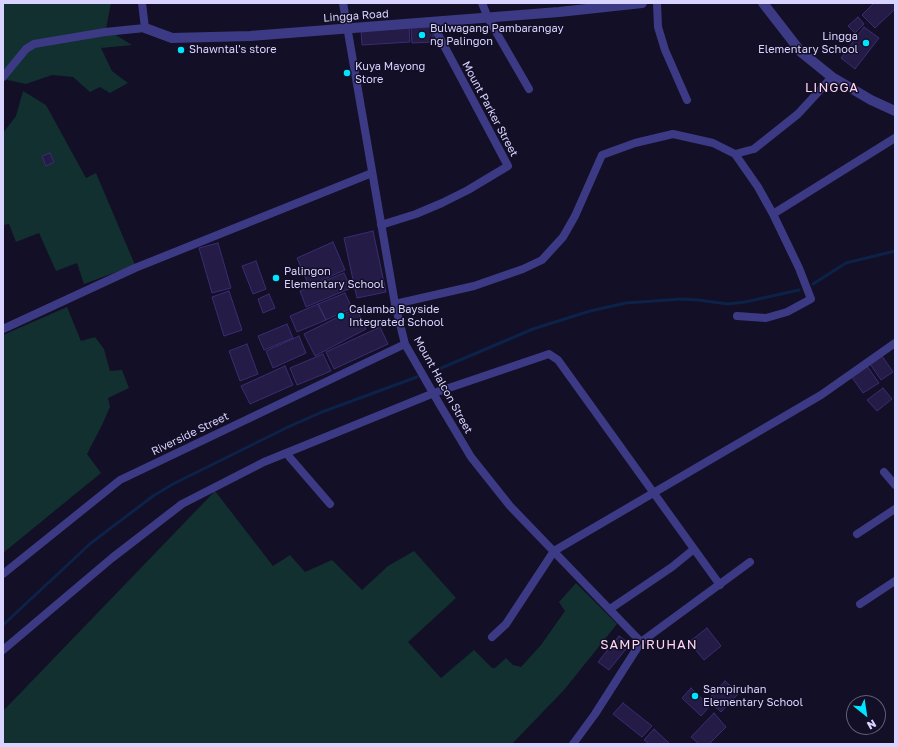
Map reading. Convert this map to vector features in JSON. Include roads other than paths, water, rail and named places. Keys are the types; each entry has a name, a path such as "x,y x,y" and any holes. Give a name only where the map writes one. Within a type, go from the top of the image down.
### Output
{"street":[{"path":"3,77 26,50 34,44 105,32 145,28 142,3"},
{"name":"Mount Halcon Street","path":"343,3 395,304 406,344 471,457 510,506 641,642"},
{"path":"482,3 488,18 529,89"},
{"name":"Lingga Road","path":"145,28 172,38 250,36 432,23 642,3"},
{"path":"657,3 658,27 665,50 687,100"},
{"path":"763,3 801,52 832,77 872,100 895,111"},
{"name":"Mount Parker Street","path":"381,225 416,214 442,203 468,190 508,166 432,23"},
{"path":"735,154 754,150 798,114 832,77"},
{"path":"395,304 474,286 523,269 542,260 563,237 602,155 635,143 672,134 713,143 735,154 758,187 773,214 799,268 811,299 788,312 766,318 737,316"},
{"path":"773,214 895,138"},
{"path":"3,329 135,268 372,173"},
{"path":"492,637 506,624 554,551 822,395 895,343"},
{"name":"Riverside Street","path":"3,574 120,480 406,344"},
{"path":"3,650 112,558 182,504 286,452 434,392 549,354 558,360 720,585"},
{"path":"286,452 330,504"},
{"path":"884,472 895,484"},
{"path":"857,534 895,509"},
{"path":"610,609 672,567 694,549"},
{"path":"573,744 595,714 641,642 750,562"},
{"path":"860,604 895,581"}],"waterway":[{"path":"813,284 846,263 895,251"},
{"path":"432,372 533,329 590,311 626,303 681,299 728,304 745,302 799,290"},
{"path":"3,625 91,543 153,496 173,484 288,427 322,412 417,377"}],"place":[{"name":"Bulwagang Pambarangay ng Palingon","path":"422,35"},
{"name":"Lingga Elementary School","path":"866,43"},
{"name":"Shawntal's store","path":"181,50"},
{"name":"Kuya Mayong Store","path":"347,73"},
{"name":"Palingon Elementary School","path":"276,278"},
{"name":"Calamba Bayside Integrated School","path":"341,316"},
{"name":"Sampiruhan Elementary School","path":"695,696"}],"district":[{"name":"LINGGA","path":"832,88"},
{"name":"SAMPIRUHAN","path":"649,645"}]}
